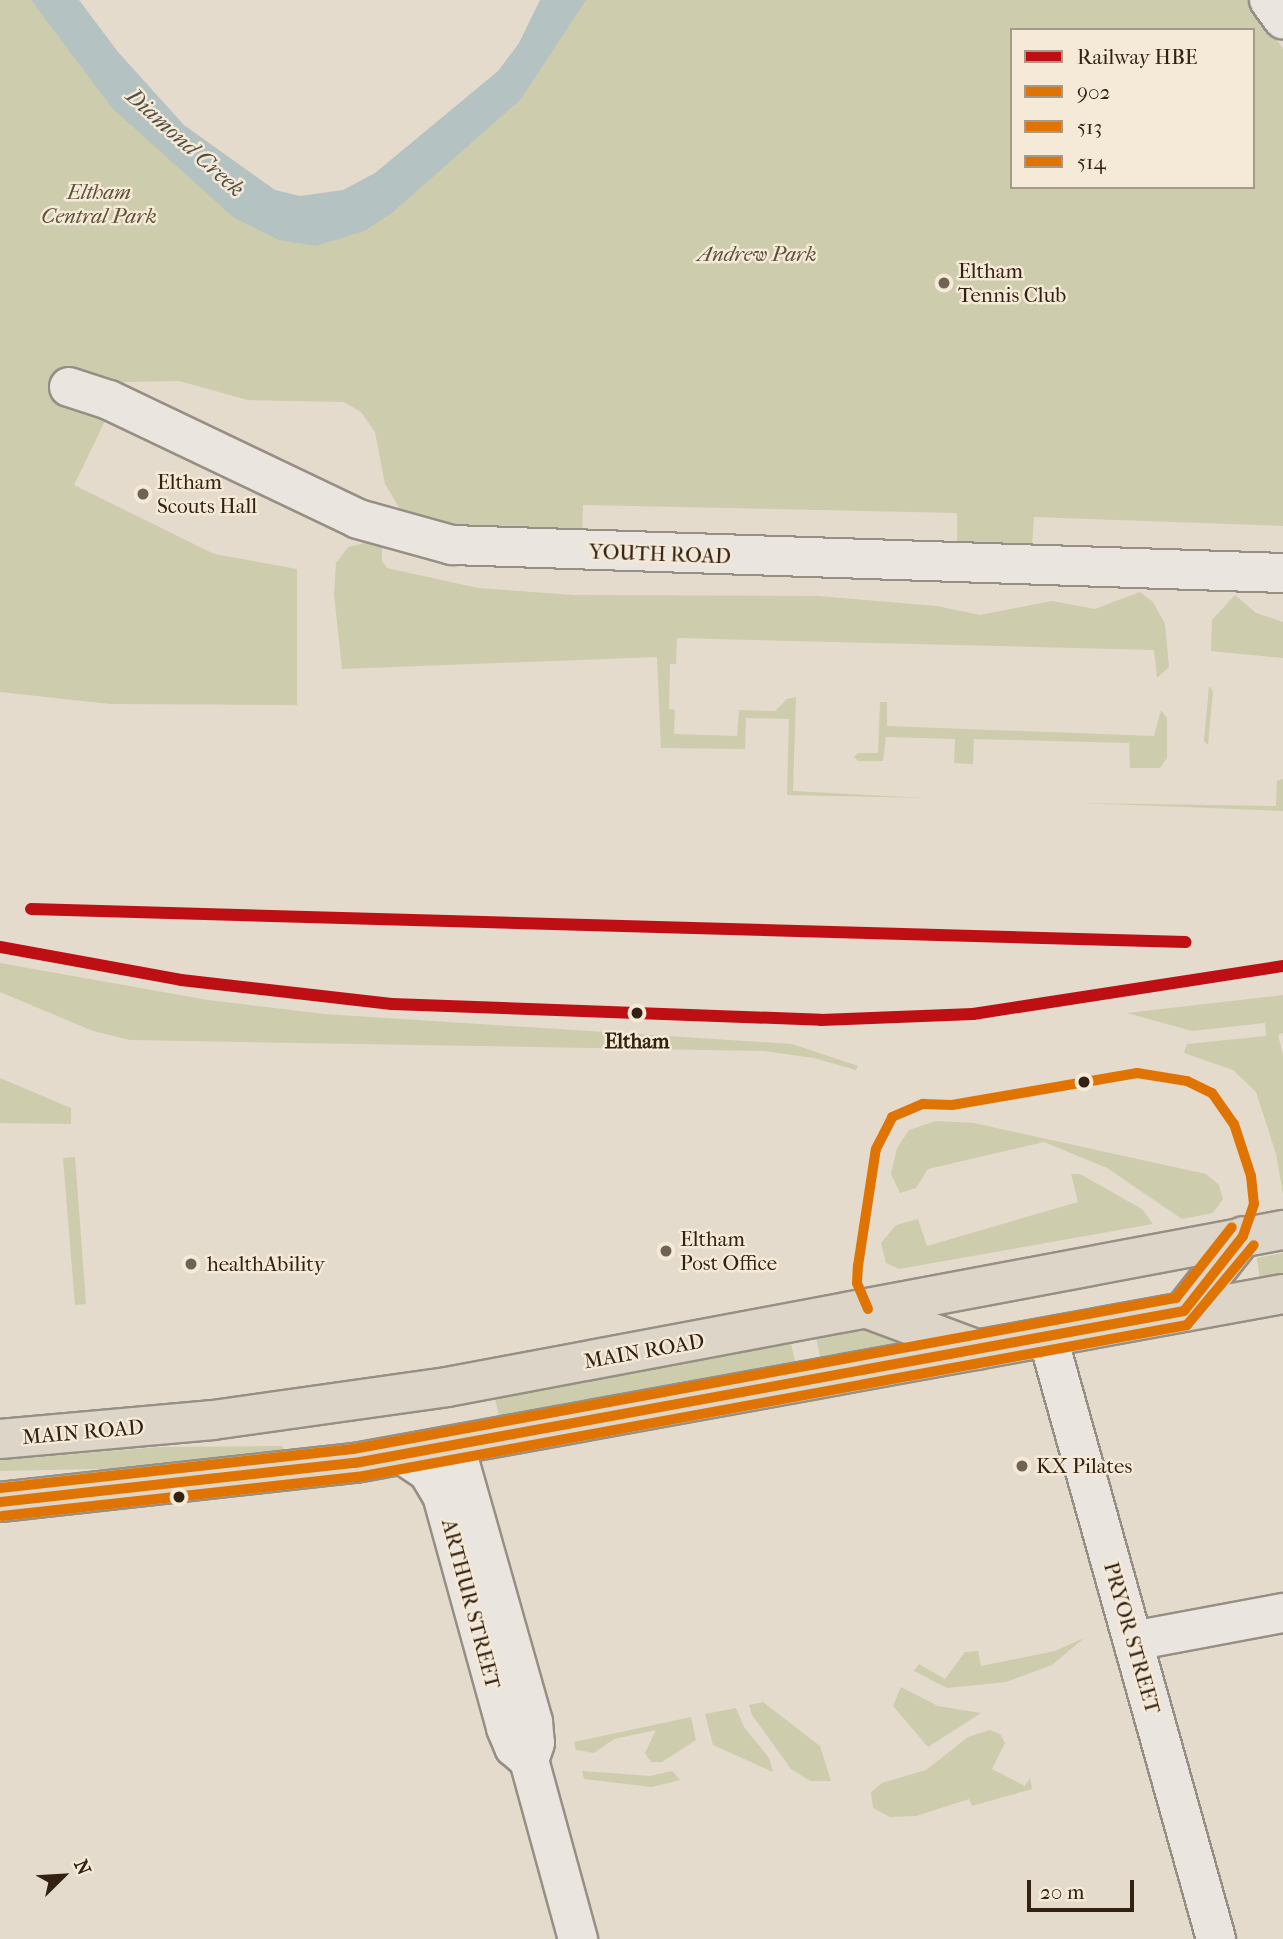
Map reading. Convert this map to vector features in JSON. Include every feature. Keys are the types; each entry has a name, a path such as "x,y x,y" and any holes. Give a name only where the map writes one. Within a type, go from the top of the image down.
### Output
{"main road":[{"name":"MAIN ROAD","path":"0,1439 213,1420 410,1393 1283,1230"},
{"path":"1184,1311 1243,1236"},
{"path":"0,1502 218,1482 403,1455 1283,1294"},
{"path":"868,1309 978,1350"},
{"path":"410,1393 438,1416 455,1446"}],"street":[{"path":"1269,0 1283,19"},
{"name":"YOUTH ROAD","path":"69,387 109,400 358,519 452,544 1283,573"},
{"name":"PRYOR STREET","path":"1048,1338 1216,1939"},
{"name":"ARTHUR STREET","path":"455,1446 533,1722 536,1743 530,1760 578,1939"},
{"name":"ARTHUR STREET","path":"403,1455 428,1472 442,1495 506,1728 514,1748 530,1760"},
{"path":"1133,1641 1283,1613"}],"green space":[{"name":"Andrew Park","path":"0,0 52,0 140,109 309,220 498,91 553,0 1250,0 1283,49 1283,526 1034,517 1032,547 957,544 957,513 583,505 582,537 486,532 415,518 400,509 385,484 375,432 361,412 344,402 248,400 179,381 124,382 74,485 214,554 297,569 297,705 110,704 0,692"},
{"path":"373,541 382,545 382,561 387,568 478,588 574,595 818,596 937,606 980,615 1052,601 1095,609 1140,592 1153,602 1165,624 1169,667 1157,678 1154,650 677,638 676,664 670,664 669,709 675,710 674,734 737,736 739,710 775,711 787,699 796,697 793,791 926,798 787,795 789,719 746,718 745,749 661,748 657,657 342,669 334,594 336,563 348,547"},
{"path":"1235,595 1256,613 1283,622 1283,658 1211,651 1212,620"},
{"path":"1209,686 1213,691 1208,745 1204,741"},
{"path":"880,702 887,702 887,726 1154,736 1161,710 1167,718 1167,758 1160,768 1130,768 1129,743 974,739 973,764 954,763 955,739 886,737 883,761 858,761 854,757 858,753 878,753"},
{"path":"1283,779 1283,811 1082,803 1276,806 1277,781"},
{"path":"0,963 208,1000 324,1014 792,1044 858,1066 856,1070 814,1058 764,1051 130,1040 93,1031 0,992"},
{"path":"1283,995 1283,1033 1278,1035 1283,1055 1283,1194 1276,1154 1256,1092 1233,1070 1184,1053 1187,1044 1266,1036 1265,1023 1192,1031 1127,1013"},
{"path":"0,1078 71,1108 71,1124 0,1123"},
{"path":"936,1121 974,1123 1206,1174 1219,1185 1223,1199 1213,1213 1182,1219 1107,1168 1044,1142 928,1169 916,1188 900,1193 891,1174 897,1148 909,1130"},
{"path":"75,1157 86,1304 75,1305 63,1158"},
{"path":"1071,1174 1080,1174 1142,1209 1153,1224 899,1269 886,1263 881,1243 896,1225 918,1219 927,1246 1078,1202"},
{"path":"1283,1253 1283,1275 1260,1279 1257,1258"},
{"path":"866,1330 900,1344 821,1361 816,1338"},
{"path":"791,1343 796,1366 500,1420 495,1399 504,1395"},
{"path":"283,1446 284,1454 144,1468 0,1471 0,1460 160,1447"},
{"path":"1084,1638 1052,1665 1006,1682 947,1688 914,1671 919,1664 945,1679 965,1652 978,1651 981,1666 1055,1651"},
{"path":"901,1687 938,1706 981,1713 928,1747 893,1706"},
{"path":"763,1702 820,1746 831,1781 810,1781 791,1769 752,1715 749,1705"},
{"path":"736,1708 744,1727 769,1758 773,1772 713,1745 705,1714"},
{"path":"691,1717 696,1740 662,1762 651,1762 645,1753 656,1730 614,1739 594,1753 576,1750 574,1742"},
{"path":"990,1730 1000,1734 1005,1743 992,1769 1025,1786 1030,1778 1032,1789 972,1806 969,1799 916,1816 890,1817 873,1808 871,1792 882,1783 926,1770 968,1737"},
{"path":"582,1771 650,1776 672,1771 680,1780 652,1787 584,1779"}],"water":[{"name":"Diamond Creek","path":"31,0 79,0 118,52 184,125 275,190 300,196 343,190 375,173 498,71 519,43 540,0 586,0 521,99 392,213 364,231 316,246 279,240 233,217 112,108"}],"rail line":[{"name":"HBE","path":"31,909 1186,942"},
{"name":"HBE","path":"0,947 181,980 392,1004 821,1020 973,1014 1283,966"}],"transit line":[{"name":"902","path":"868,1309 857,1283 858,1266 876,1149 892,1117 923,1104 952,1105 1137,1073 1187,1081 1212,1093 1234,1124 1251,1176 1254,1204 1243,1236 1184,1311"},
{"name":"514","path":"0,1488 353,1449 1176,1298 1232,1227"},
{"name":"513","path":"2,1516 358,1477 1187,1325 1254,1245"},
{"name":"902","path":"0,1502 355,1463 1184,1311"}],"place":[{"name":"Eltham Tennis Club","path":"944,283"},
{"name":"Eltham Scouts Hall","path":"143,494"},
{"name":"Eltham","path":"637,1013"},
{"name":"Eltham Post Office","path":"666,1251"},
{"name":"healthAbility","path":"191,1264"},
{"name":"KX Pilates","path":"1022,1466"}],"park label":[{"name":"Eltham Central Park","path":"99,204"}]}
